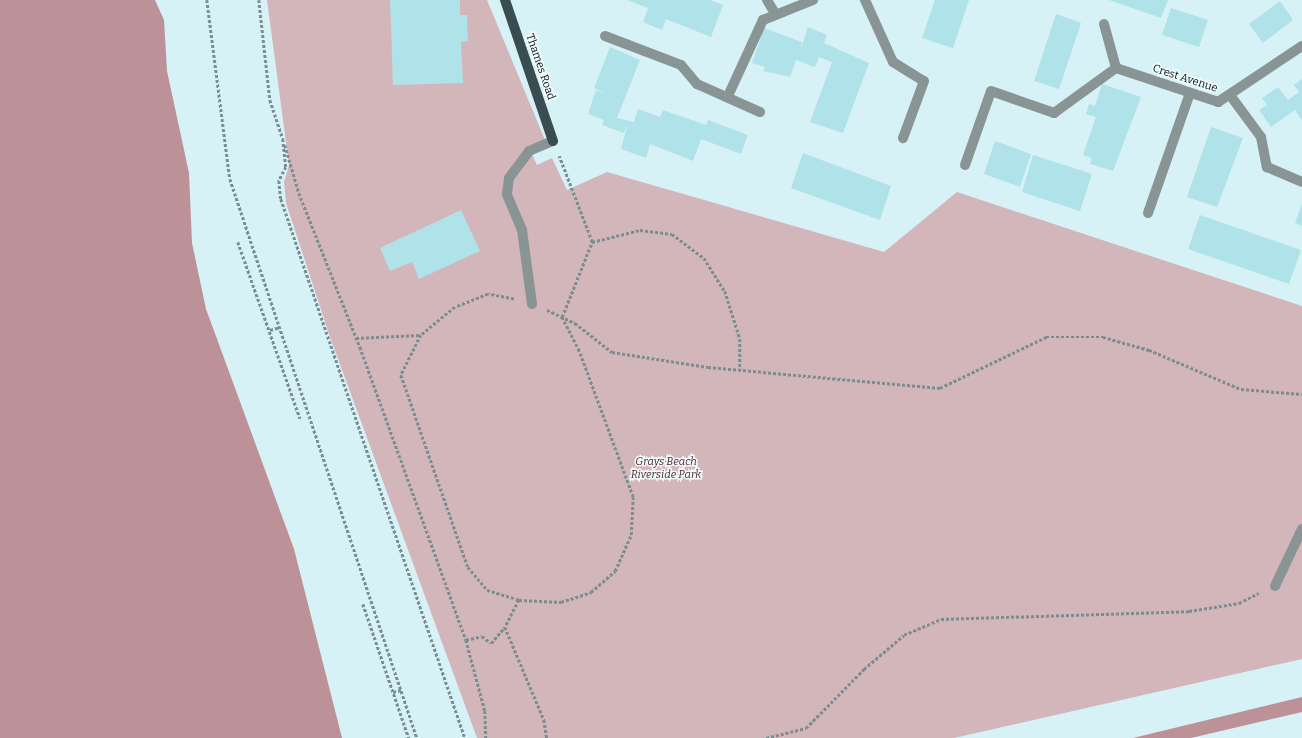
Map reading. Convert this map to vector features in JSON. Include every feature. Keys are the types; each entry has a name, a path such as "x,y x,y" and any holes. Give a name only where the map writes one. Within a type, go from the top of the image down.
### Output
{"main road":[{"name":"Thames Road","path":"505,0 553,141"}],"street":[{"path":"767,0 776,15"},
{"path":"728,96 763,20 813,0"},
{"path":"865,0 894,62 924,81 903,138"},
{"path":"965,165 991,91 1054,113 1116,68 1104,24"},
{"path":"605,36 681,65 697,84 728,96 760,112"},
{"name":"Crest Avenue","path":"1116,68 1218,102 1302,46"},
{"path":"1148,213 1190,93"},
{"path":"1230,95 1261,137 1267,168 1302,182"},
{"path":"532,304 522,230 507,194 509,178 529,151 553,141"},
{"path":"1275,586 1302,529"}],"path":[{"path":"207,0 230,179 417,738"},
{"path":"259,0 270,100 299,193 356,338 466,640 485,711 486,738"},
{"path":"283,139 286,167 279,182 281,199 465,738"},
{"path":"553,141 592,242 562,317 579,351 633,497 631,535 615,571 591,592 560,602 519,600 487,590 468,567 401,375 421,335 454,307 488,294 532,304 562,317 612,352 740,370 940,388 1046,337 1104,337 1149,350 1241,389 1302,394"},
{"path":"592,242 640,230 672,234 704,258 725,291 740,339 740,370"},
{"path":"238,242 300,418"},
{"path":"270,330 280,327"},
{"path":"356,338 421,335"},
{"path":"766,738 806,728 864,669 904,635 941,619 1189,611 1239,603 1275,586"},
{"path":"466,640 482,636 491,643 505,627 519,600"},
{"path":"363,604 409,738"},
{"path":"505,627 544,720 547,738"},
{"path":"393,692 401,690"}],"green space":[{"name":"Grays Beach Riverside Park","path":"267,0 487,0 545,140 528,146 537,165 552,158 567,190 607,172 884,252 957,192 1302,306 1302,659 954,738 477,738 330,337 286,203 284,182 289,165"}],"shaded area":[{"path":"0,0 155,0 164,20 167,71 189,173 192,243 206,309 294,549 342,738 0,738"},
{"path":"1302,697 1302,712 1191,738 1133,738"}],"building":[{"path":"390,0 460,0 460,15 467,15 468,41 461,42 463,83 393,85"},
{"path":"627,0 710,0 723,5 711,37 666,19 662,30 643,22 648,8"},
{"path":"935,0 969,0 953,48 922,38"},
{"path":"1109,0 1168,0 1161,18"},
{"path":"1280,1 1293,20 1263,43 1249,24"},
{"path":"1171,8 1208,20 1199,47 1162,35"},
{"path":"1056,14 1081,23 1059,89 1034,81"},
{"path":"808,27 827,35 824,43 869,63 843,133 810,122 832,62 819,57 815,67 796,60 790,77 763,71 765,67 752,63 764,28 802,42 801,48"},
{"path":"610,47 640,60 617,118 634,122 638,109 660,117 663,110 706,125 708,120 748,135 741,154 701,139 693,161 650,144 646,158 621,149 628,123 624,133 602,125 604,120 588,114 596,90 608,94 594,88"},
{"path":"1302,79 1302,120 1295,110 1271,127 1259,110 1267,105 1262,98 1278,87 1288,100 1299,92 1294,85"},
{"path":"1102,84 1141,97 1113,171 1090,164 1092,158 1083,155 1096,117 1086,114 1089,104 1095,106"},
{"path":"1211,127 1243,138 1217,207 1187,197"},
{"path":"995,141 1031,154 1020,187 984,174"},
{"path":"803,153 891,186 880,220 791,188"},
{"path":"1033,155 1092,174 1080,211 1022,192"},
{"path":"1302,204 1302,226 1295,223"},
{"path":"461,210 480,251 419,279 412,262 390,271 380,248"},
{"path":"1200,215 1301,250 1289,284 1188,249"}]}
